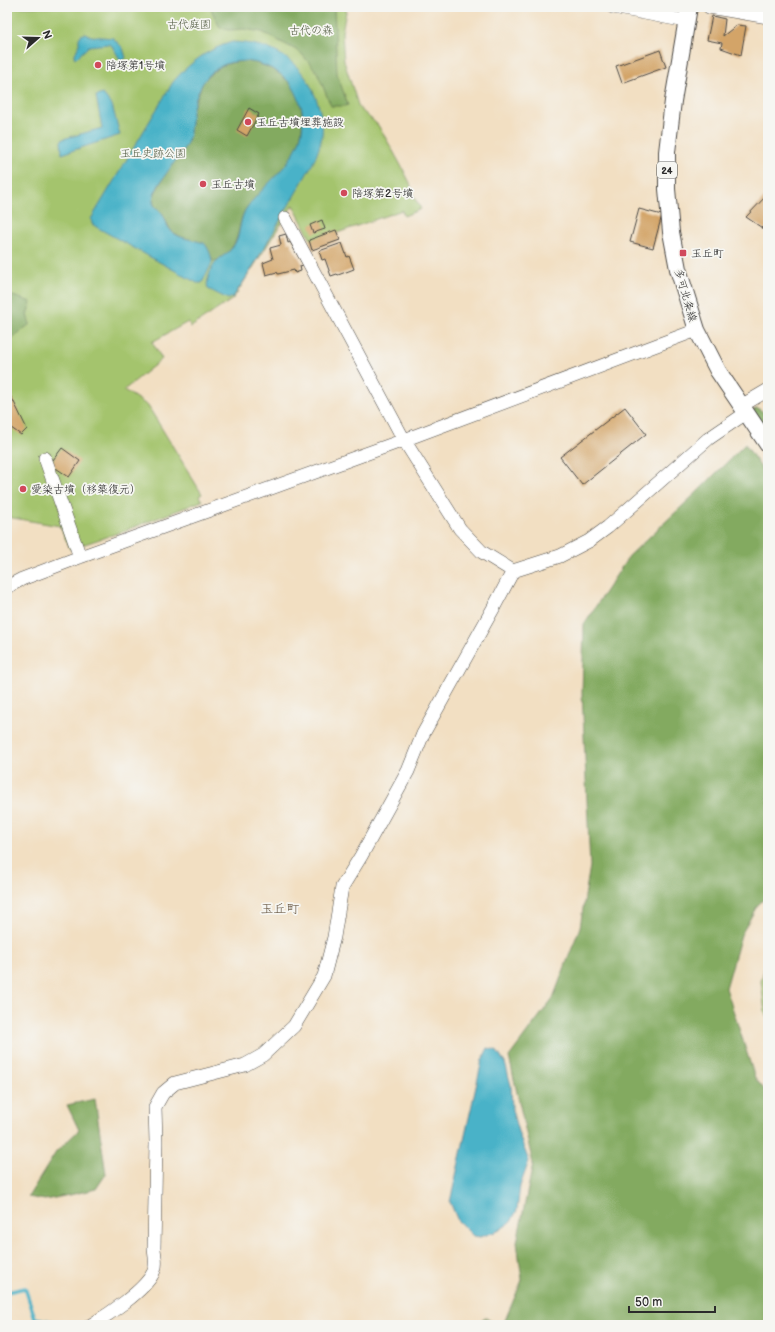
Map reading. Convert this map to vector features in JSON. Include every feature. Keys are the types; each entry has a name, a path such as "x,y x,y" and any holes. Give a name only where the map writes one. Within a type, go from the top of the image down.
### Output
{"main road":[{"name":"多可北条線","path":"687,14 673,101 668,145 667,189 671,232 678,269 697,330 718,371 768,445"}],"street":[{"path":"613,7 687,14"},
{"path":"709,7 768,18"},
{"path":"285,218 404,440 460,529 482,552 513,571"},
{"path":"7,587 22,579 80,557 404,440 697,330"},
{"path":"91,1325 138,1291 148,1282 154,1272 156,1142 155,1106 162,1093 175,1084 245,1065 263,1055 294,1026 324,976 334,936 342,887 408,771 424,734 513,571 560,556 589,541 608,527 743,409 768,390"},
{"path":"45,458 80,557"}],"green space":[{"name":"玉丘史跡公園","path":"7,7 347,7 342,32 344,61 359,108 378,125 403,169 410,183 413,195 421,209 404,216 402,210 312,242 293,205 233,299 191,327 188,322 152,342 162,359 124,390 148,406 202,494 199,496 202,501 124,531 70,549 60,526 7,517"},
{"name":"古代の森","path":"210,7 334,7 337,74 348,105 331,106 317,72 300,52 262,32 244,29 229,30 220,28"},
{"path":"247,61 260,64 271,69 289,82 296,92 300,102 302,132 298,146 287,163 244,212 234,245 229,251 215,261 212,260 206,245 181,237 171,231 163,215 154,205 153,197 168,169 188,141 192,110 203,82 209,75 221,66 234,62"},
{"path":"7,294 31,302 27,315 30,324 7,342"},
{"path":"757,408 766,416 768,424 768,437 749,413"},
{"path":"745,444 768,478 768,895 757,906 741,935 726,988 755,1078 768,1094 768,1325 503,1325 522,1280 517,1242 533,1164 509,1057 553,998 580,927 590,866 582,693 584,624 629,556 695,494"},
{"path":"768,955 768,1020 765,1013 761,981"},
{"path":"95,1099 106,1174 96,1189 45,1200 28,1197 56,1152 79,1130 67,1105"},
{"path":"485,1317 496,1325 476,1325"}],"water":[{"path":"85,33 91,36 113,38 123,48 126,58 121,61 112,46 109,44 89,46 75,59 74,56 79,45 79,38"},
{"path":"232,42 246,43 272,50 294,64 310,85 316,98 321,115 322,138 313,163 270,238 233,297 228,299 208,289 207,283 210,271 216,262 230,250 235,243 243,216 248,206 287,163 300,139 303,126 302,110 296,93 285,78 277,72 258,63 237,62 217,68 209,75 200,87 193,106 190,133 187,143 161,181 154,196 153,202 155,207 161,212 171,231 184,238 204,243 208,249 212,263 202,283 197,283 98,228 92,224 91,219 173,82 192,63 207,53"},
{"path":"103,94 112,105 120,135 62,154 61,141 63,139 102,128 96,96"},
{"path":"488,1048 496,1050 505,1063 511,1085 512,1110 519,1135 529,1161 520,1186 517,1210 511,1222 498,1231 480,1237 473,1236 458,1221 450,1202 482,1060"}],"building":[{"path":"712,16 725,19 723,36 737,25 746,26 741,55 721,48 722,43 707,40"},
{"path":"660,50 666,67 622,83 616,66"},
{"name":"玉丘古墳埋葬施設","path":"249,108 259,114 247,136 237,130"},
{"path":"768,194 768,232 746,217"},
{"path":"639,209 662,215 653,248 630,242"},
{"path":"322,220 325,229 313,233 310,225"},
{"path":"336,230 340,240 312,250 309,240"},
{"path":"286,234 288,243 290,242 303,265 300,266 301,271 295,273 294,270 266,275 263,263 273,259 270,248 281,245 279,236"},
{"path":"342,243 347,257 349,256 354,269 331,276 325,259 322,260 319,251"},
{"path":"7,393 12,398 27,429 21,435 7,425"},
{"path":"625,407 646,434 582,485 560,457"},
{"path":"62,448 80,461 69,477 50,464"}],"waterway":[{"path":"7,1292 25,1288 35,1318 69,1325"}],"place":[{"name":"陪塚第1号墳","path":"98,65"},
{"name":"玉丘古墳埋葬施設","path":"248,122"},
{"name":"玉丘古墳","path":"203,184"},
{"name":"陪塚第2号墳","path":"344,193"},
{"name":"玉丘町","path":"683,253"},
{"name":"愛染古墳（移築復元）","path":"23,489"}],"district":[{"name":"玉丘町","path":"280,908"}],"park label":[{"name":"古代庭園","path":"189,24"}]}
